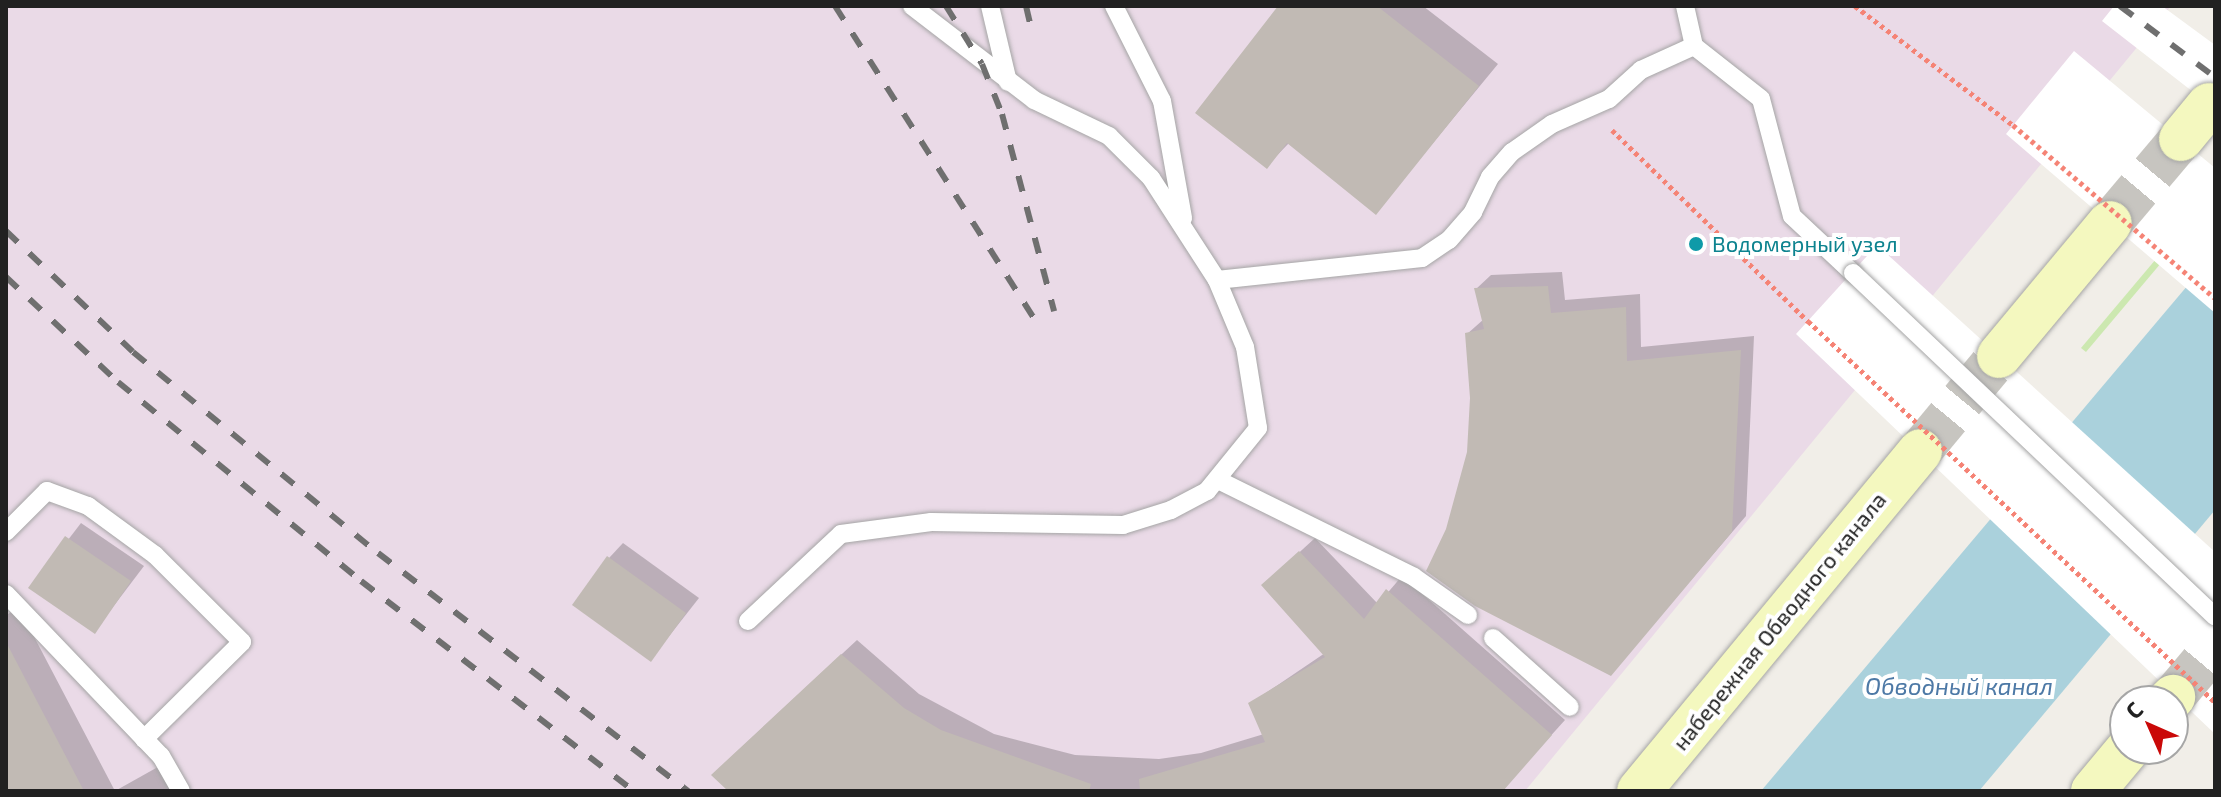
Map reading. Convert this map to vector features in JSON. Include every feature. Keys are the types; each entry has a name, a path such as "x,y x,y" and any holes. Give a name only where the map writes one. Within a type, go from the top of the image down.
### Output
{"main road":[{"path":"2181,139 2209,105"},
{"path":"1999,356 2110,223"},
{"name":"набережная Обводного канала","path":"1639,791 1920,451"},
{"path":"2093,791 2115,765"}],"lane":[{"path":"748,621 841,534 931,522 1123,525 1171,510 1220,481 1258,428 1245,347 1217,280 1183,221 1151,178 1109,136 1008,82 912,6"},
{"path":"990,6 1008,82"},
{"path":"1114,6 1162,101 1183,221"},
{"path":"1685,6 1694,46 1761,99 1792,216 2215,617"},
{"path":"1217,280 1422,258 1457,231 1512,152 1552,124 1609,99 1641,70 1694,46"},
{"path":"1220,481 1414,577 1468,615"},
{"path":"6,532 47,491 88,506 155,555 242,642 144,739"},
{"path":"6,594 144,739 181,791"},
{"path":"1493,638 1570,707"}],"path":[{"path":"1855,6 2013,125 2215,298"},
{"path":"1585,111 1627,141 1808,321 2215,702"}],"shaded area":[{"path":"6,6 2171,6 1525,791 6,791"}],"green space":[{"path":"2215,189 2215,199 2086,352 2081,348"}],"water":[{"name":"Обводный канал","path":"2215,253 2215,510 1979,791 1761,791"}],"pier":[{"path":"2114,6 2162,6 2215,45 2215,109 2102,21"},
{"path":"2074,51 2215,168 2215,313 2006,134"},
{"path":"1877,245 2215,552 2215,734 2189,709 2189,685 2164,685 1796,334"}],"building":[{"path":"1278,6 1377,6 1479,86 1376,215 1287,143 1267,169 1195,113"},
{"path":"1548,286 1551,313 1626,307 1627,361 1741,350 1732,532 1611,676 1475,606 1426,571 1446,529 1467,452 1470,398 1465,333 1484,329 1474,288"},
{"path":"65,536 131,581 95,634 28,588"},
{"path":"1299,551 1364,619 1386,589 1552,735 1503,791 1140,791 1139,779 1265,742 1248,703 1325,657 1261,585"},
{"path":"607,556 686,613 651,662 572,605"},
{"path":"6,642 84,791 6,791"},
{"path":"841,654 904,708 941,730 1091,784 1089,791 728,791 711,775"}],"tunnel":[{"path":"2110,223 2181,139"},
{"path":"1920,451 1999,356"},
{"path":"2183,685 2215,647"}],"railway":[{"path":"835,6 1037,323"},
{"path":"946,6 982,64 1002,114 1054,311"},
{"path":"1026,6 1030,24"},
{"path":"2120,6 2215,77"},
{"path":"6,231 133,352 378,553 688,791"},
{"path":"6,277 118,382 361,581 634,791"}],"place":[{"name":"Водомерный узел","path":"1696,244"}]}
